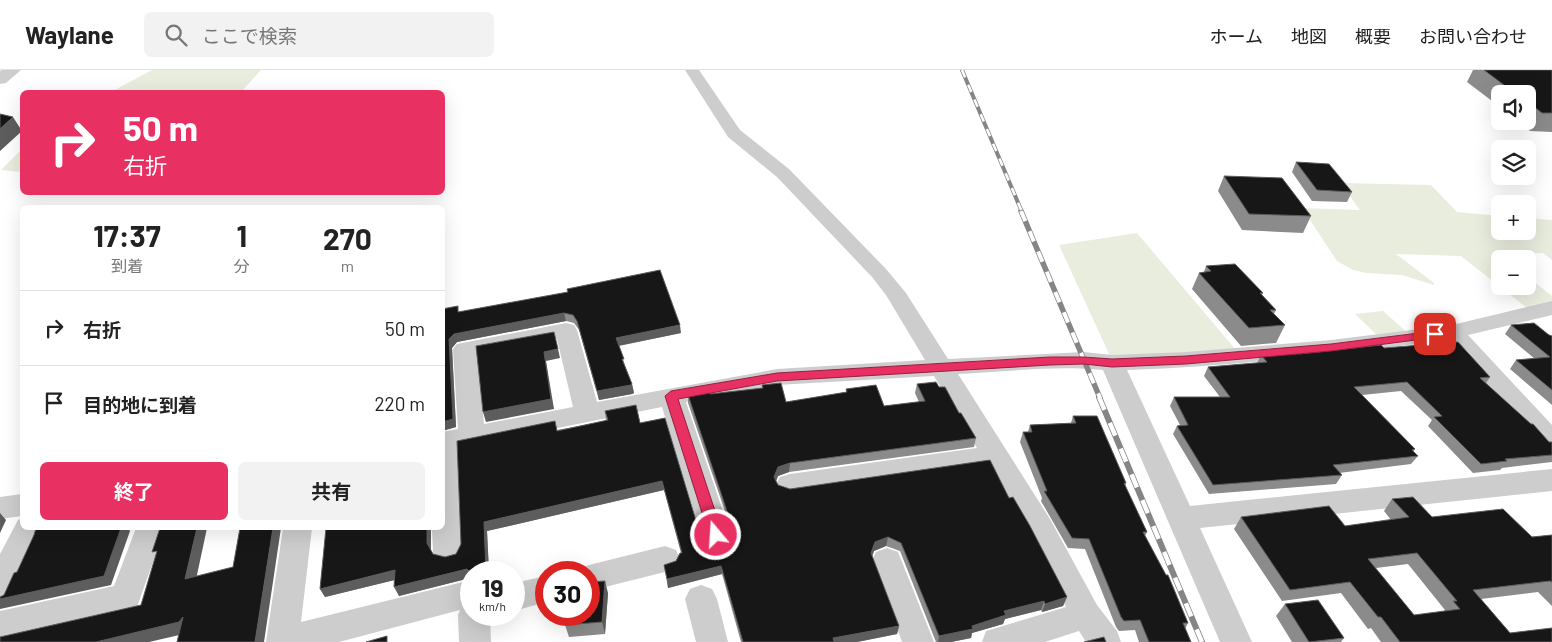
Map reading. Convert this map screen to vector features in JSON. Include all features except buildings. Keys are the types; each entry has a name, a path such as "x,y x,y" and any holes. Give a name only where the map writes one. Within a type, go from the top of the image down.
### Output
{"street":[{"path":"692,70 734,133 783,173 879,273 895,293 1040,527 1086,615 1105,642"},
{"path":"445,442 671,396 777,377 942,369 1050,361 1084,360 1112,363 1186,360 1321,348 1452,332 1552,308"},
{"path":"1524,315 1545,332"},
{"path":"472,435 465,349 566,330 587,413"},
{"path":"1452,332 1552,442"},
{"path":"1112,363 1236,642"},
{"path":"671,396 716,535"},
{"path":"790,485 996,456"},
{"path":"1180,519 1552,480"},
{"path":"445,486 448,552"},
{"path":"0,508 20,505"},
{"path":"0,593 6,566 27,530"},
{"path":"0,625 126,597 149,530"},
{"path":"297,530 282,642 460,597"},
{"path":"600,575 665,560"},
{"path":"887,561 918,642"},
{"path":"701,599 712,642"},
{"path":"998,642 1086,615"},
{"path":"475,626 476,642"}],"shaded area":[{"path":"152,70 261,70 243,90 115,90"},
{"path":"20,151 20,172 1,170"},
{"path":"1340,183 1431,185 1457,212 1491,215 1491,240 1536,240 1536,219 1552,220 1552,260 1543,253 1536,253 1536,250 1491,250 1491,280 1461,256 1396,254 1434,283 1434,285 1402,275 1367,273 1353,270 1337,261 1302,208 1360,210"},
{"path":"1137,233 1236,350 1110,356 1059,245"},
{"path":"1536,283 1552,296 1552,303 1527,308 1510,295 1536,295"},
{"path":"1383,311 1409,334 1379,337 1355,314"}],"railway":[{"path":"962,70 1022,212"},
{"path":"1021,211 1100,398"},
{"path":"1099,397 1202,642"}],"route":[{"path":"716,535 671,396 777,377 942,369 1050,361 1084,360 1112,363 1186,360 1331,348 1435,334"}]}
